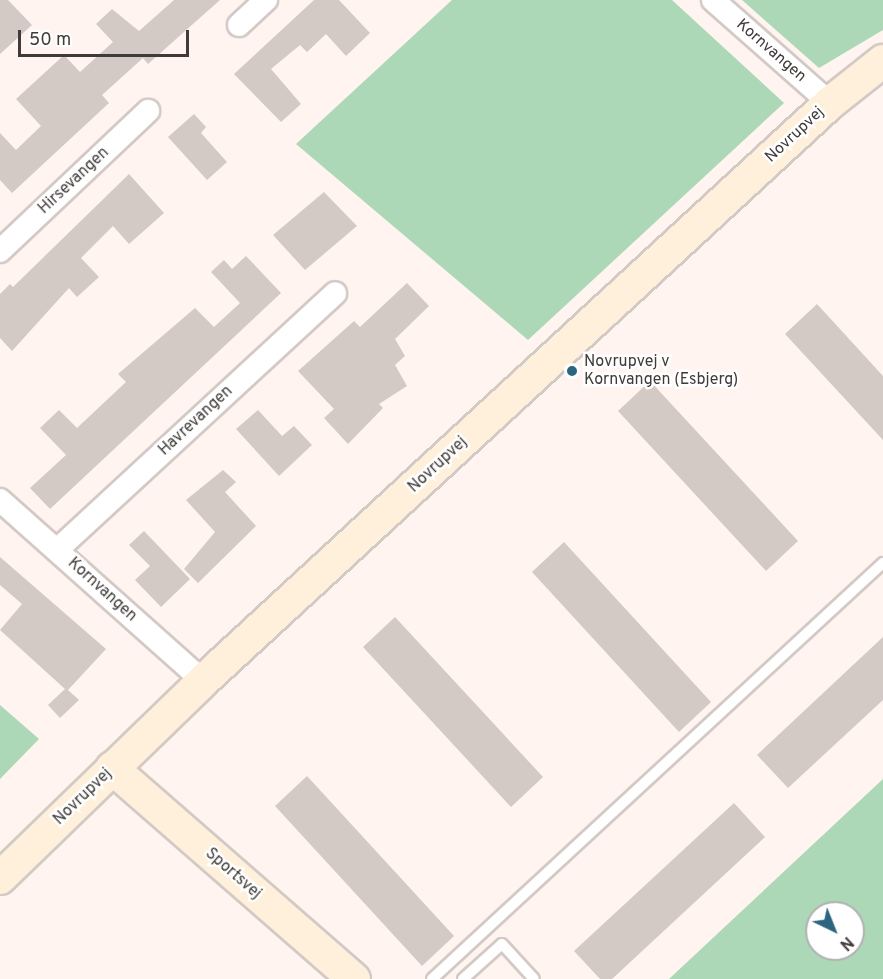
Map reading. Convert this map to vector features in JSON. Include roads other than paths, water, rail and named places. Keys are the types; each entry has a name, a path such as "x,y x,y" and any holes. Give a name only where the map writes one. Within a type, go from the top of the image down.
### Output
{"street":[{"path":"239,26 266,0"},
{"name":"Kornvangen","path":"713,0 830,103"},
{"name":"Novrupvej","path":"0,878 203,681 830,103 883,61"},
{"name":"Hirsevangen","path":"0,251 148,111"},
{"name":"Havrevangen","path":"58,549 335,293"},
{"name":"Kornvangen","path":"0,500 58,549 203,681"},
{"name":"Sportsvej","path":"112,768 354,979"}],"lane":[{"path":"432,979 883,563"},
{"path":"463,979 502,944 534,979"}],"place":[{"name":"Novrupvej v Kornvangen (Esbjerg)","path":"572,371"}]}
